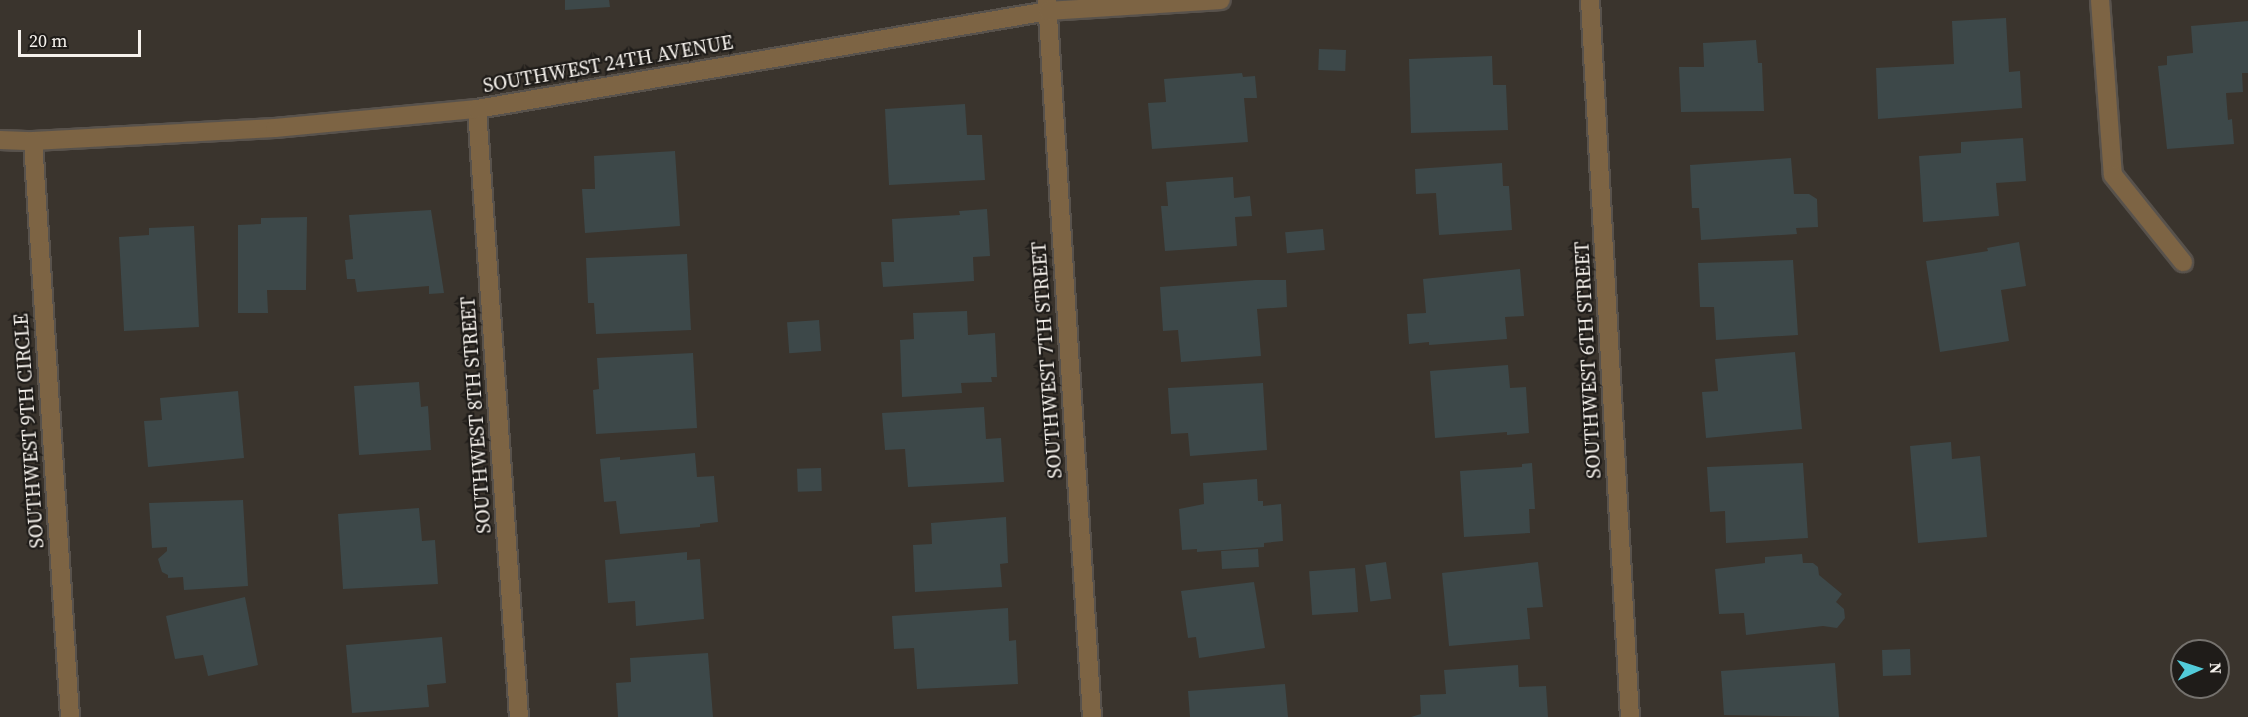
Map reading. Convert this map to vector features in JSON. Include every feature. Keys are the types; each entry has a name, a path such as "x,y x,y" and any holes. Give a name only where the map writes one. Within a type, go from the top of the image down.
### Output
{"street":[{"name":"SOUTHWEST 24TH AVENUE","path":"0,140 33,141 275,128 477,109 1047,5 1221,0"},
{"name":"SOUTHWEST 6TH STREET","path":"1590,0 1630,717"},
{"path":"2100,0 2113,175 2183,262"},
{"name":"SOUTHWEST 7TH STREET","path":"1047,5 1092,717"},
{"name":"SOUTHWEST 8TH STREET","path":"477,109 519,717"},
{"name":"SOUTHWEST 9TH CIRCLE","path":"33,141 70,717"}],"building":[{"path":"565,0 609,0 610,7 565,10"},
{"path":"2006,18 2009,72 2020,71 2022,108 1878,119 1876,68 1954,64 1952,21"},
{"path":"2248,21 2248,73 2242,73 2243,92 2226,93 2228,120 2232,119 2234,144 2167,149 2158,66 2167,65 2167,56 2193,53 2191,26"},
{"path":"1756,40 1758,63 1762,63 1764,111 1681,112 1679,67 1704,67 1703,43"},
{"path":"1319,49 1346,50 1345,71 1318,70"},
{"path":"1492,56 1493,85 1506,85 1508,130 1411,133 1409,59"},
{"path":"1242,73 1243,77 1255,76 1257,98 1244,98 1248,142 1152,149 1148,103 1166,102 1164,79"},
{"path":"965,104 967,135 982,135 985,180 889,185 885,109"},
{"path":"2023,138 2026,181 1996,183 1999,216 1923,222 1919,156 1961,153 1961,142"},
{"path":"675,151 680,226 585,233 582,189 595,189 594,156"},
{"path":"1791,158 1794,194 1809,194 1817,199 1818,227 1796,228 1797,234 1701,240 1699,208 1692,208 1690,165"},
{"path":"1502,163 1503,186 1509,186 1512,230 1439,235 1436,193 1416,194 1415,169"},
{"path":"1233,177 1234,198 1250,196 1252,216 1235,217 1237,246 1165,251 1161,206 1168,206 1166,182"},
{"path":"987,209 990,256 973,257 974,281 883,287 881,262 894,262 892,219 960,215 959,211"},
{"path":"431,210 444,293 429,294 429,286 357,292 355,279 347,279 345,260 353,259 349,215"},
{"path":"307,217 306,290 267,290 268,313 238,313 238,225 261,224 261,218"},
{"path":"194,226 199,327 124,331 119,237 149,235 149,228"},
{"path":"1323,229 1325,250 1287,253 1285,232"},
{"path":"2019,242 2026,286 2001,290 2009,341 1940,352 1926,261 1988,251 1987,248"},
{"path":"687,254 691,330 596,334 594,303 588,303 586,258"},
{"path":"1793,260 1798,335 1716,340 1714,307 1700,307 1698,263"},
{"path":"1520,269 1524,316 1505,317 1507,339 1429,345 1429,342 1409,344 1407,314 1426,313 1423,279"},
{"path":"1286,280 1287,307 1257,309 1261,356 1181,362 1178,330 1163,331 1160,287"},
{"path":"967,311 968,335 995,333 997,377 991,377 992,382 961,383 962,393 902,397 900,340 914,339 913,313"},
{"path":"819,320 821,351 789,353 787,322"},
{"path":"1795,352 1802,429 1706,438 1702,392 1718,391 1715,359"},
{"path":"693,353 697,428 596,434 593,390 599,389 597,358"},
{"path":"1508,365 1510,388 1526,387 1529,433 1507,435 1507,432 1435,438 1430,371"},
{"path":"419,382 421,407 428,406 431,450 359,455 354,386"},
{"path":"1263,383 1267,450 1190,456 1188,433 1171,434 1168,388"},
{"path":"238,391 244,458 148,467 144,421 162,420 160,398"},
{"path":"984,407 986,439 1001,438 1004,482 908,487 905,449 885,450 882,413"},
{"path":"1951,442 1952,459 1980,456 1987,537 1918,543 1910,446"},
{"path":"695,453 697,477 714,476 718,522 700,524 700,527 620,534 616,501 604,502 600,459 620,457 620,460"},
{"path":"1532,463 1535,509 1529,509 1530,533 1464,537 1460,471 1522,467 1522,464"},
{"path":"1803,463 1808,538 1726,543 1725,511 1710,512 1707,467"},
{"path":"821,468 822,491 798,492 797,469"},
{"path":"1257,479 1258,501 1263,501 1263,506 1281,504 1283,541 1264,543 1264,547 1197,552 1197,549 1182,550 1179,509 1204,504 1203,483"},
{"path":"243,500 248,586 184,590 183,577 168,578 168,575 162,572 158,559 167,551 167,547 152,548 149,503"},
{"path":"419,508 422,541 435,540 438,584 343,589 338,514"},
{"path":"1006,517 1008,563 1000,564 1002,587 915,592 913,545 932,544 931,523"},
{"path":"1258,549 1259,567 1222,569 1221,551"},
{"path":"687,552 687,560 700,559 704,619 636,626 635,601 608,603 605,560"},
{"path":"1802,554 1803,563 1813,563 1818,567 1819,575 1842,594 1836,602 1844,609 1845,618 1837,628 1823,626 1746,635 1744,613 1719,614 1715,569 1765,563 1765,557"},
{"path":"1386,562 1391,599 1370,602 1365,565"},
{"path":"1538,562 1543,607 1527,608 1530,639 1449,646 1442,573"},
{"path":"1355,568 1358,612 1312,615 1309,571"},
{"path":"1254,582 1265,648 1199,658 1196,637 1188,638 1181,591"},
{"path":"245,597 258,665 208,676 203,655 175,659 166,616"},
{"path":"1008,608 1009,641 1016,640 1018,684 917,689 914,648 894,649 892,616"},
{"path":"442,637 446,683 427,685 429,707 352,713 346,645"},
{"path":"1910,649 1911,675 1883,676 1882,650"},
{"path":"708,653 713,717 618,717 616,683 631,682 630,658"},
{"path":"1835,663 1839,717 1724,715 1721,671"},
{"path":"1518,665 1519,687 1546,686 1548,717 1411,717 1421,714 1420,695 1446,694 1444,670"},
{"path":"1285,684 1288,717 1190,717 1188,691"}]}
